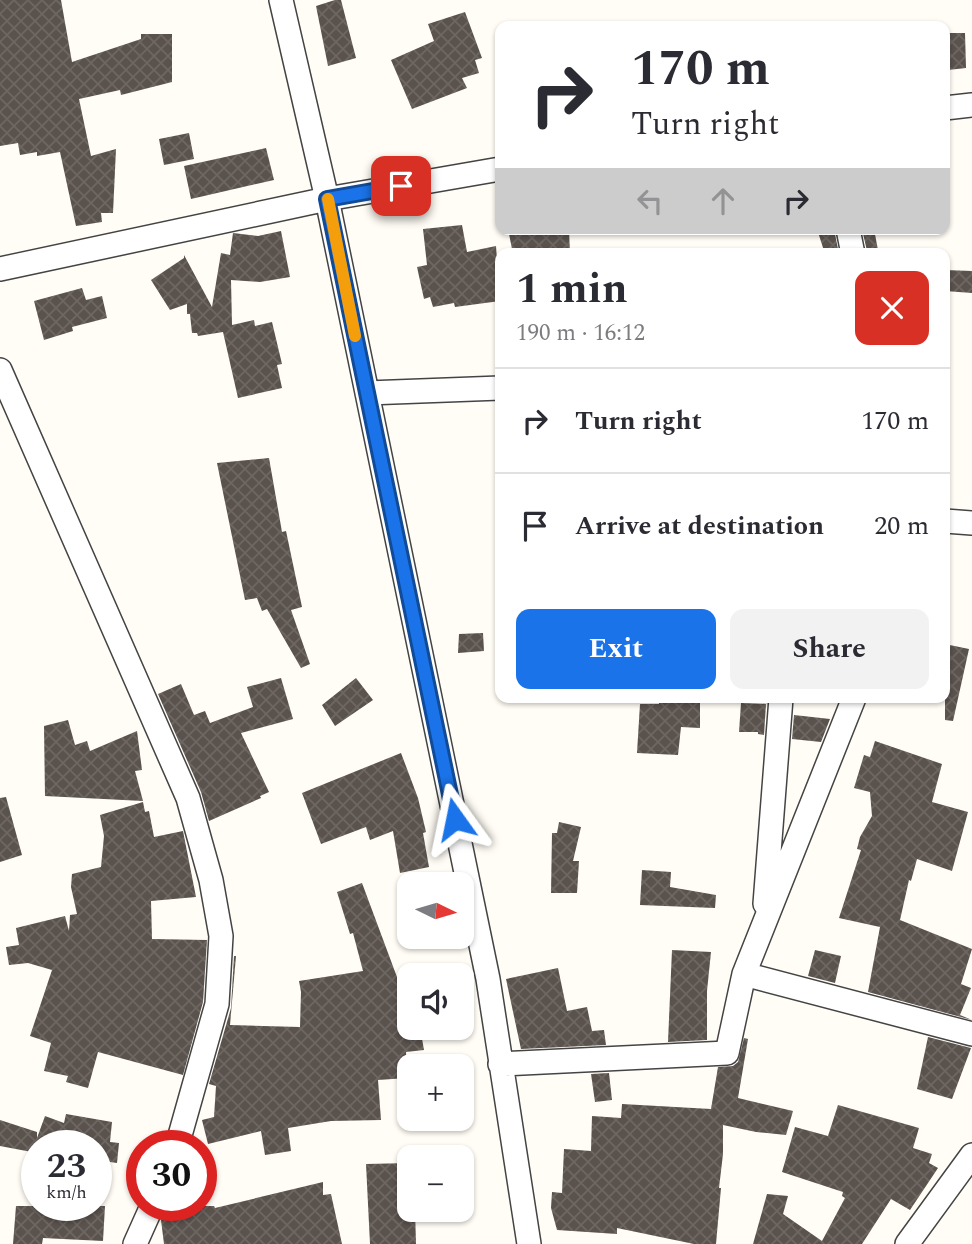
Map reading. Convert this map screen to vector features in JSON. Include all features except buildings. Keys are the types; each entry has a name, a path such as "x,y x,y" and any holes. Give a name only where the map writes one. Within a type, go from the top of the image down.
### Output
{"street":[{"path":"281,0 327,199 488,979 529,1244"},
{"path":"950,107 972,105"},
{"path":"0,269 327,199 495,170"},
{"path":"0,370 188,798 211,880 221,936 217,1004 182,1130"},
{"path":"366,393 495,388"},
{"path":"950,521 972,523"},
{"path":"763,928 781,703"},
{"path":"500,1064 727,1053 744,974 852,703"},
{"path":"744,974 972,1034"},
{"path":"907,1244 972,1155"},
{"path":"135,1244 145,1221"}],"slow traffic":[{"path":"328,199 355,336"}],"route":[{"path":"401,186 327,199 455,819"}]}
